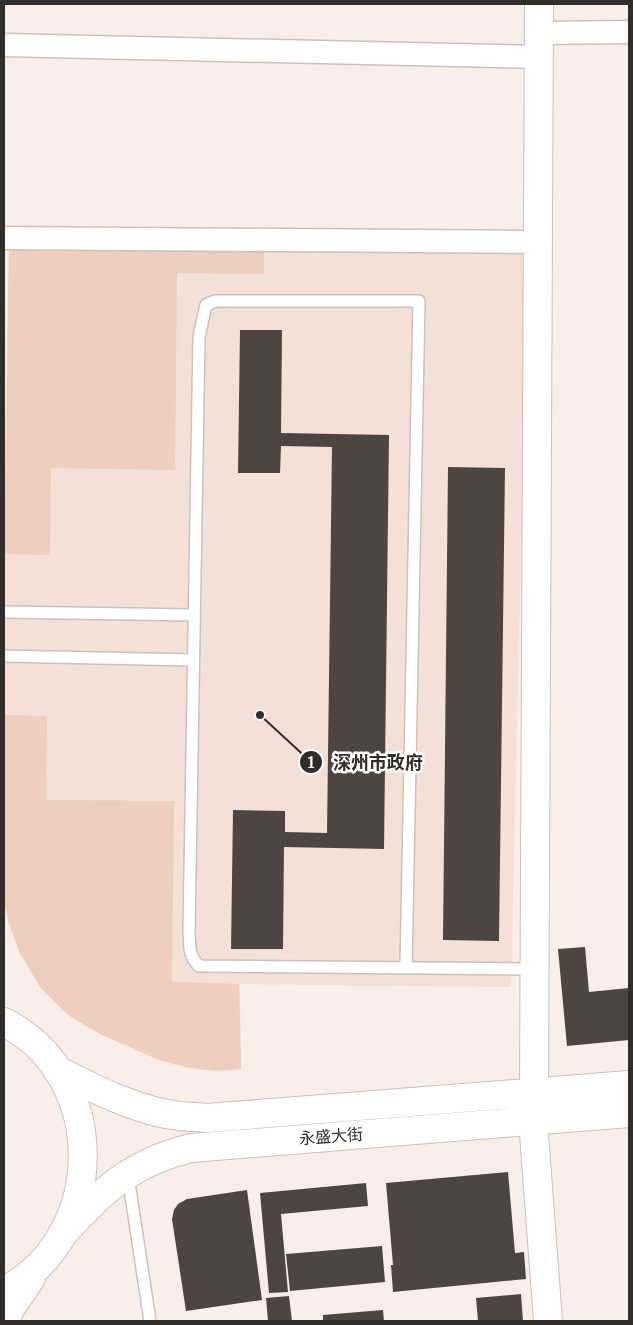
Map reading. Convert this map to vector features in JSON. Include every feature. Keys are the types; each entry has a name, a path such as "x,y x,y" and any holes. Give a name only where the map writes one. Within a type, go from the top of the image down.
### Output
{"main road":[{"path":"534,1093 539,4"},
{"path":"5,1022 27,1038 57,1070 76,1110 84,1154 78,1199 70,1220 10,1309 5,1321"},
{"name":"永盛大街","path":"57,1070 86,1085 144,1108 178,1116 206,1118 629,1085"},
{"name":"永盛大街","path":"62,1234 92,1203 134,1169 166,1154 191,1148 629,1113"},
{"path":"533,1120 548,1321"},
{"path":"4,1291 30,1274 46,1257"}],"street":[{"path":"4,45 539,45 629,32"},
{"path":"4,238 538,242"}],"lane":[{"path":"406,968 419,301 214,301 206,305 199,337 189,932 190,951 193,960 199,966 534,970"},
{"path":"4,612 194,616"},
{"path":"4,656 194,660"},
{"path":"127,1174 150,1321"}],"shaded area":[{"path":"9,245 528,252 511,987 240,984 241,1069 215,1071 190,1068 159,1060 100,1034 68,1015 40,987 20,953 9,924 4,901 4,529"},
{"path":"9,245 264,249 264,274 177,273 175,470 51,468 50,555 4,554"},
{"path":"4,715 47,716 46,800 174,801 172,982 239,984 241,1069 215,1071 190,1068 159,1060 100,1034 68,1015 40,987 20,953 9,924 4,901"}],"building":[{"path":"240,330 282,330 281,433 389,435 384,849 284,847 283,949 231,949 233,810 285,811 285,832 327,833 332,447 281,446 280,473 238,473"},
{"path":"448,467 505,468 499,941 443,940"},
{"path":"585,947 589,992 629,988 629,1040 567,1046 558,949"},
{"path":"508,1172 515,1253 524,1252 526,1279 393,1292 391,1265 393,1265 386,1183"},
{"path":"366,1183 368,1206 281,1214 288,1292 269,1293 260,1193"},
{"path":"247,1190 262,1300 186,1311 172,1219 174,1210 178,1204 187,1199"},
{"path":"382,1246 385,1282 290,1291 286,1254"},
{"path":"521,1294 523,1321 478,1321 476,1298"},
{"path":"289,1296 292,1321 268,1321 266,1298"},
{"path":"383,1310 384,1321 323,1321 323,1315"}],"place":[{"name":"深州市政府","path":"260,715"}]}
